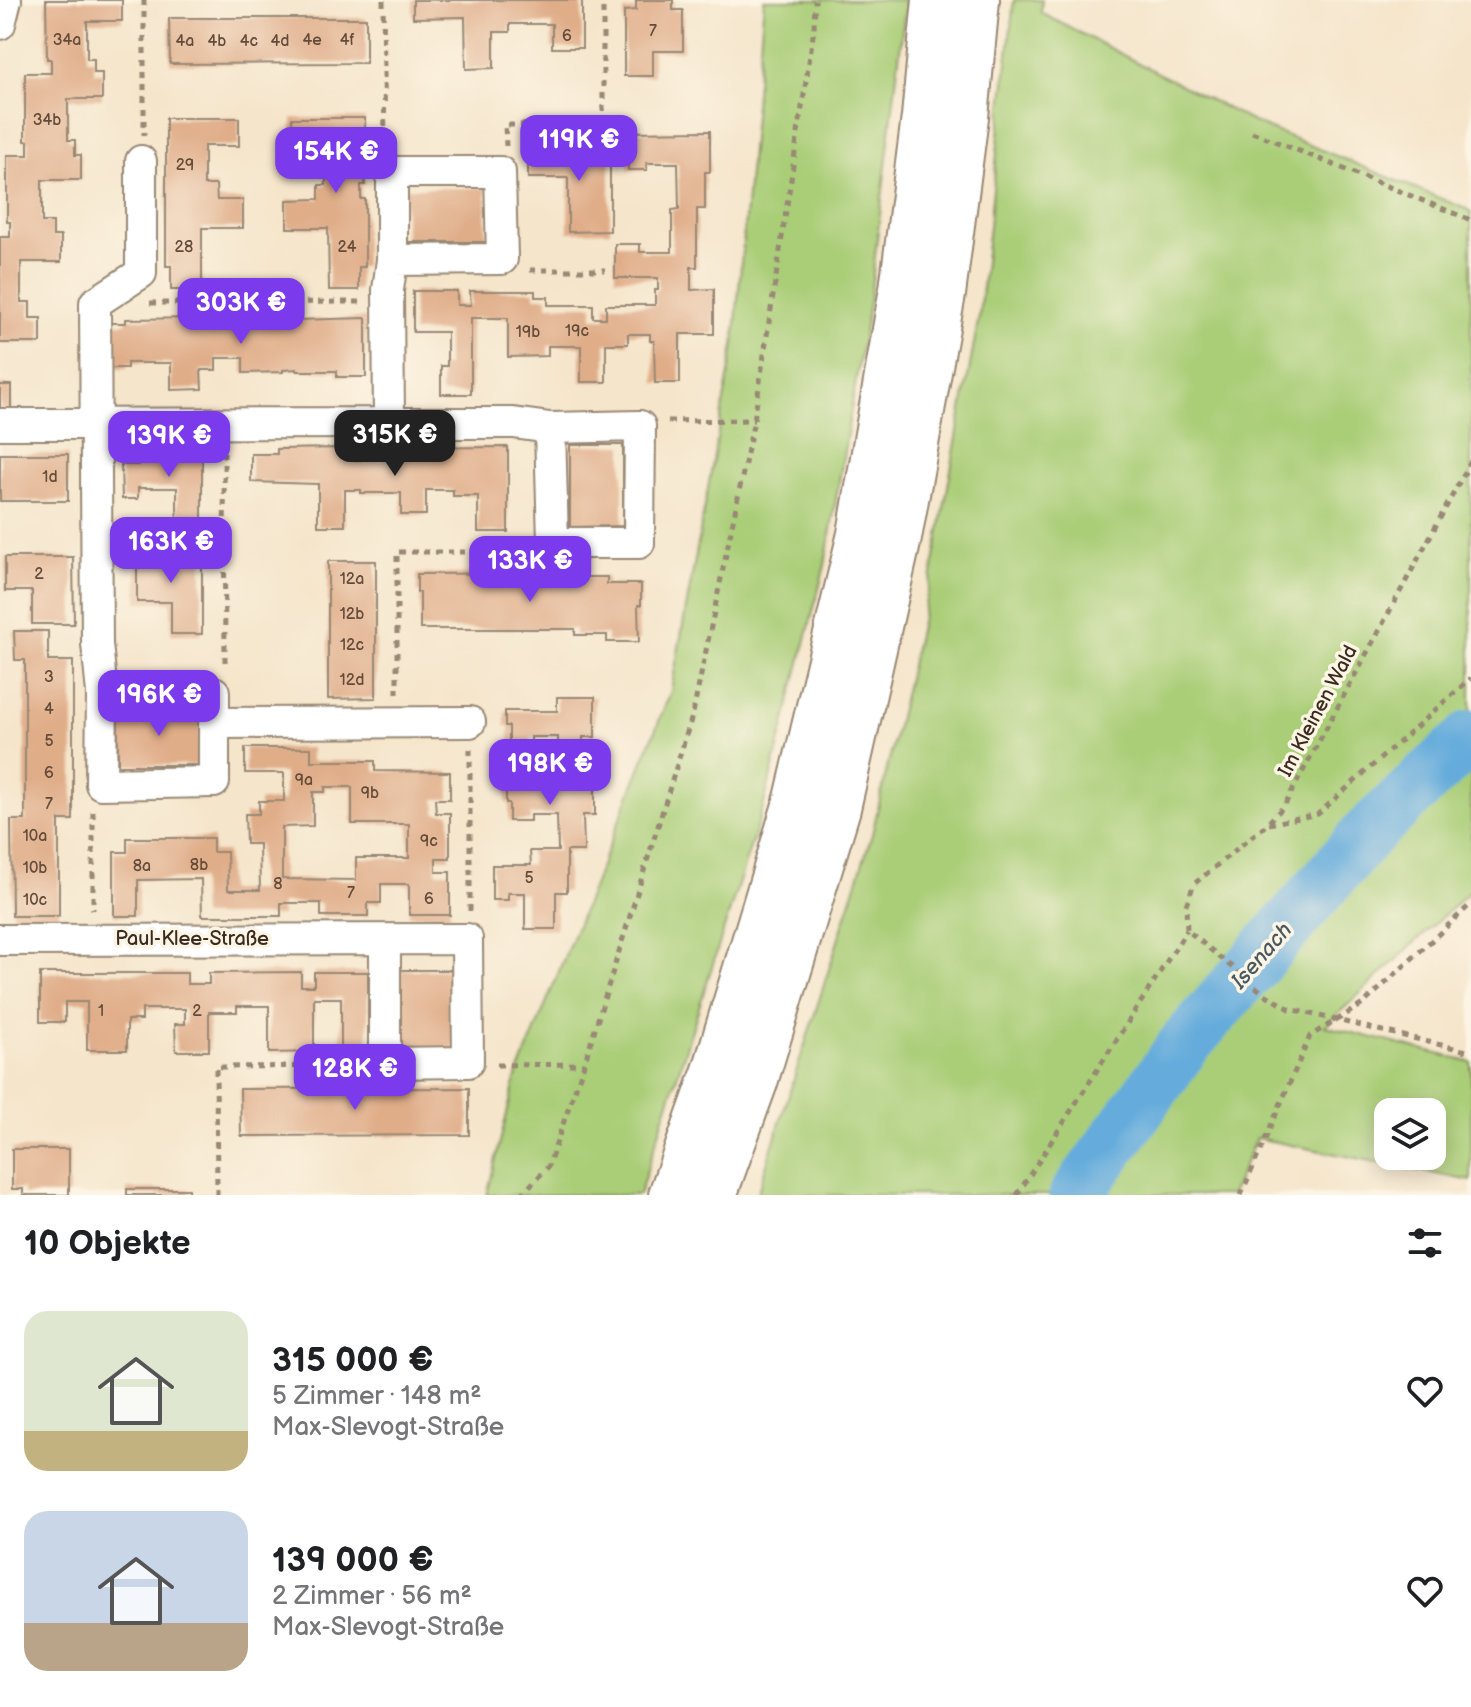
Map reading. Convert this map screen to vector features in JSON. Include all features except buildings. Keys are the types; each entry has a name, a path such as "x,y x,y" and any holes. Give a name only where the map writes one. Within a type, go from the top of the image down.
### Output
{"highway":[{"path":"671,1195 716,1068 797,799 860,534 902,289 935,0"},
{"path":"714,1195 755,1082 838,808 899,538 943,294 966,117 977,0"}],"street":[{"path":"0,24 6,0"},
{"path":"102,693 214,692 214,782 101,784 95,303 141,273 141,161"},
{"path":"389,423 392,172 500,172 502,259 392,260"},
{"path":"0,424 513,423 550,428 640,426 639,543 553,543 550,428"},
{"path":"214,723 470,722"},
{"path":"385,940 385,1063 468,1062 467,939"},
{"name":"Paul-Klee-Straße","path":"0,940 467,939"}],"path":[{"path":"141,161 145,155 144,0"},
{"path":"383,0 386,159 392,172"},
{"path":"500,172 506,158 505,125 603,124 603,0"},
{"path":"521,1195 548,1167 584,1064 693,713 754,420 814,29 815,0"},
{"path":"1252,132 1471,220"},
{"path":"502,259 511,270 605,270"},
{"path":"118,288 146,303 389,302"},
{"path":"640,426 654,421 754,420"},
{"path":"214,692 225,677 224,423"},
{"name":"Im Kleinen Wald","path":"1187,930 1186,905 1194,884 1266,825 1284,806 1471,461"},
{"path":"397,723 397,552 542,552 553,543"},
{"path":"1266,825 1318,814 1471,678"},
{"path":"467,939 471,929 470,722"},
{"path":"93,939 93,800 101,784"},
{"path":"1241,1195 1310,1036 1363,1004 1471,904"},
{"path":"1017,1195 1187,930 1263,993 1290,1009 1471,1052"},
{"path":"468,1062 489,1065 584,1064"},
{"path":"217,1195 216,1067 341,1067 385,1063"}],"green space":[{"path":"764,0 906,0 870,297 825,565 763,807 639,1195 487,1195 515,1081 671,691 734,346"},
{"path":"1014,0 1042,0 1041,13 1253,122 1471,211 1471,890 1325,1026 1471,1062 1471,1181 1416,1170 1446,1170 1446,1098 1374,1098 1374,1162 1256,1138 1231,1195 757,1195 872,834 932,574 979,316"}],"waterway":[{"name":"Isenach","path":"1076,1195 1184,1045 1368,833 1471,737"}]}
